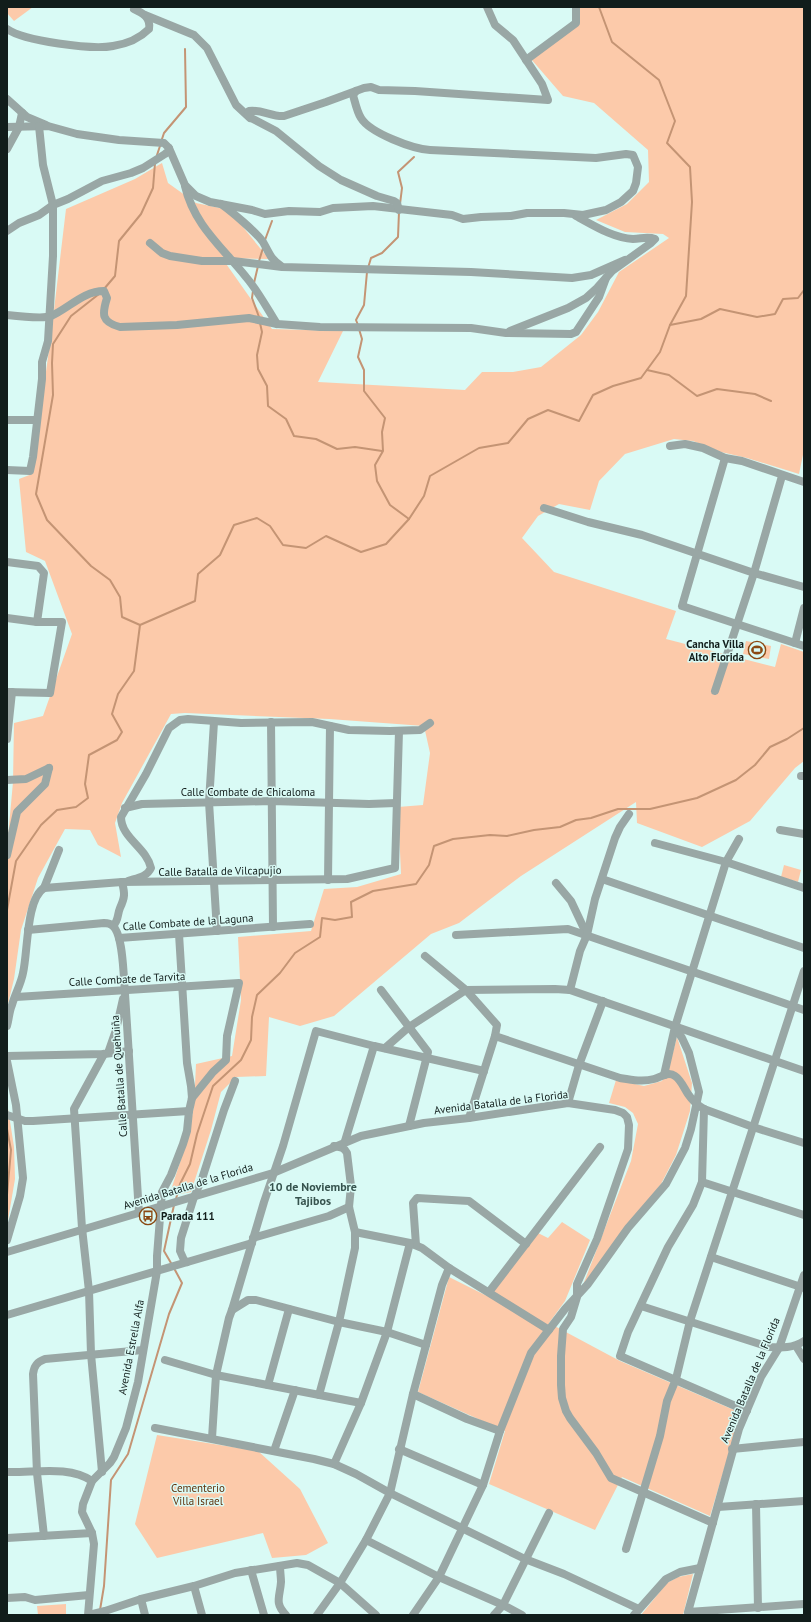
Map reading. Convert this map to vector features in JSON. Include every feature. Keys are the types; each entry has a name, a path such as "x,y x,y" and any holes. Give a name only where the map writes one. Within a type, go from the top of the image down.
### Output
{"street":[{"path":"251,118 248,115 249,111 254,110 277,117 284,116 364,88 548,100 542,84 513,40 496,25 487,7"},
{"path":"526,60 576,23 576,7"},
{"path":"135,8 145,15 194,35 207,48 236,105 251,118 276,131 319,166 342,180 377,196 394,200 397,203 399,210"},
{"path":"7,28 14,33 28,38 100,48 125,43 145,33 149,29 150,23 145,15"},
{"path":"185,185 202,199 265,214 289,211 320,212 332,208 373,206 452,215 463,219 482,216 511,216 527,213 583,215 606,210 627,197 633,191 636,183 638,167 633,155 626,154 596,158 420,150 408,146 366,125 360,118 353,95 356,91"},
{"path":"7,99 26,117 42,122 44,126 43,165 53,205 53,256 48,341 42,362 42,379 33,457 30,471 7,470"},
{"path":"7,149 19,127 22,114"},
{"path":"7,127 44,126 77,134 118,140 164,143 169,148 185,185 188,199 199,220 253,286 277,324"},
{"path":"7,230 19,223 39,215 53,205 68,199 102,181 143,168 169,151 169,148"},
{"path":"220,204 238,218 262,241 272,260 282,267"},
{"path":"506,333 568,308 586,298 612,271 655,239 642,237 633,239 615,235 572,214"},
{"path":"150,243 162,253 170,256 202,261 233,261 282,267 471,272 572,278 591,275 625,260"},
{"path":"7,315 49,317 81,298 99,291 104,292 107,298 103,309 106,320 111,324 120,327 177,325 249,318 277,324 320,327 471,328 506,333 570,334 576,332 599,297 606,278"},
{"path":"7,420 37,420"},
{"path":"670,446 685,444 703,448 725,458 742,461 782,476 804,482"},
{"path":"725,458 682,606 804,646"},
{"path":"715,691 754,573 782,476"},
{"path":"544,508 553,515 642,535 754,573 804,587"},
{"path":"7,562 38,566 44,573 37,622"},
{"path":"795,643 804,608"},
{"path":"7,618 37,622 62,622 50,693 9,692 7,739"},
{"path":"113,926 118,919 124,898 122,882 144,876 151,868 148,860 123,828 121,817 146,774 169,728 180,720 188,719 241,723 312,722 349,730 399,731 420,730 430,723"},
{"path":"214,722 209,802 217,931"},
{"path":"271,722 273,927"},
{"path":"328,880 330,726"},
{"path":"396,803 399,731"},
{"path":"7,780 26,779 49,768 45,784 17,812 7,854"},
{"name":"Calle Combate de Chicaloma","path":"125,808 132,805 142,804 209,802 272,801 369,804 396,803"},
{"name":"Calle Batalla de Vilcapujio","path":"44,888 122,882 347,880 395,868 396,803"},
{"path":"570,990 580,951 587,935 595,899 615,838 620,827 630,814"},
{"path":"780,830 804,834"},
{"path":"664,1075 675,1027 726,862 738,838"},
{"path":"655,844 726,862 804,888"},
{"path":"7,1026 12,1004 16,997 23,972 28,930 36,896 39,891 44,888 59,850"},
{"path":"602,879 804,948"},
{"path":"556,884 571,901 587,935"},
{"name":"Calle Combate de la Laguna","path":"28,930 104,923 113,926 119,938 310,924"},
{"path":"456,935 568,929 804,1010"},
{"path":"179,934 187,1064 192,1098"},
{"name":"Calle Batalla de Quehuiña","path":"119,938 125,990 139,1213"},
{"path":"425,956 466,990 497,1025 495,1036 469,1118"},
{"path":"626,1549 660,1436 667,1400 676,1379 690,1321 804,972"},
{"name":"Calle Combate de Tarvita","path":"16,997 239,983 227,1036 226,1060 213,1072 192,1098"},
{"path":"385,1048 409,1027 466,990 555,989 570,990 804,1071"},
{"path":"102,1472 91,1354 89,1291 82,1228 74,1109 106,1053 116,1030 125,990"},
{"path":"381,990 428,1052 428,1057 408,1126"},
{"path":"568,1103 579,1065 603,1001"},
{"path":"675,1027 682,1038 688,1053 699,1092 702,1182 693,1205 668,1247 628,1332 620,1356 747,1411"},
{"path":"212,1438 216,1375 229,1318 273,1172 283,1146 316,1031 484,1071"},
{"path":"495,1036 620,1078 634,1081 646,1080 664,1075 675,1075 680,1080 689,1096 700,1106 753,1127 804,1142"},
{"path":"345,1141 374,1046"},
{"path":"7,1056 129,1051"},
{"path":"7,1061 16,1105 23,1178 20,1196 7,1240"},
{"path":"187,1262 182,1255 180,1246 194,1197 202,1179 235,1080"},
{"name":"Avenida Estrella Alfa","path":"90,1615 89,1595 94,1544 92,1533 82,1512 83,1504 92,1481 102,1472 114,1457 126,1428 138,1382 157,1271 162,1192 171,1175 187,1131 192,1098"},
{"name":"Avenida Batalla de la Florida","path":"7,1252 82,1228 160,1207 273,1172 345,1141 361,1136 408,1126 568,1103 615,1110 623,1113 627,1117 629,1125 628,1148 597,1239 577,1284 577,1297 571,1317 563,1329 560,1385 566,1411 596,1453 611,1478 643,1492"},
{"path":"413,1615 439,1577 483,1485 500,1431 531,1353 577,1297 628,1228 666,1184 685,1148 700,1106"},
{"path":"7,1115 33,1121 189,1111"},
{"path":"319,1395 339,1322 356,1248 355,1232 349,1207 351,1186 347,1153 342,1147 334,1146"},
{"path":"489,1292 600,1147"},
{"path":"702,1182 804,1215"},
{"path":"334,1464 361,1403 387,1332 413,1244 413,1203 416,1198 469,1201 526,1244"},
{"path":"7,1315 187,1262 329,1216 349,1207"},
{"path":"355,1232 413,1244 422,1248 449,1268 549,1330"},
{"path":"710,1257 802,1287"},
{"path":"317,1615 340,1583 366,1540 390,1493 413,1394 442,1285 449,1268"},
{"name":"Avenida Batalla de la Florida","path":"758,1608 688,1612 718,1507 732,1449 761,1377 779,1348 802,1287 804,1275"},
{"path":"232,1310 248,1300 256,1300 339,1322 387,1332 426,1345"},
{"path":"641,1306 769,1347 779,1348 796,1346 804,1341"},
{"path":"268,1385 289,1309"},
{"path":"796,1346 804,1360"},
{"path":"44,1536 37,1472 34,1367 39,1361 45,1359 143,1350"},
{"path":"165,1360 216,1375 361,1403"},
{"path":"274,1451 295,1390"},
{"path":"413,1394 467,1419 500,1431"},
{"path":"156,1428 212,1438 334,1464 525,1559 564,1574 637,1612 666,1579 680,1572 700,1568"},
{"path":"732,1449 804,1442"},
{"path":"399,1449 483,1485"},
{"path":"7,1472 71,1473 84,1476 92,1481"},
{"path":"643,1492 713,1524"},
{"path":"718,1507 804,1501"},
{"path":"756,1504 758,1608 804,1604"},
{"path":"494,1615 503,1605 549,1513"},
{"path":"7,1538 92,1533"},
{"path":"366,1540 439,1577 522,1615"},
{"path":"90,1615 235,1573 303,1563 340,1583 376,1615"},
{"path":"280,1566 281,1582 278,1604 286,1615"},
{"path":"251,1570 264,1615"},
{"path":"194,1586 202,1615"},
{"path":"7,1598 25,1597 35,1600 89,1595"},
{"path":"142,1599 144,1615"}],"green space":[{"path":"7,7 33,7 14,21 7,13"},
{"path":"575,7 804,7 804,450 799,474 747,458 721,452 693,441 674,439 625,454 599,481 590,510 559,504 538,516 522,538 554,572 676,611 666,639 775,667 781,644 804,652 804,761 795,768 750,821 702,847 637,823 636,802 521,876 459,923 431,934 334,1016 300,1026 269,1017 266,1076 236,1077 221,1092 211,1130 191,1192 169,1196 187,1141 194,1106 196,1064 232,1056 241,1000 238,937 311,931 324,889 357,887 401,874 398,807 423,805 430,753 424,726 329,719 185,713 171,714 122,803 115,823 121,857 98,845 90,830 65,829 38,878 21,930 14,979 7,1008 7,848 13,782 14,723 43,716 72,634 45,561 26,552 19,479 32,474 66,209 135,179 162,163 168,183 196,203 229,210 269,259 222,258 272,329 343,331 318,382 465,390 482,372 513,372 541,367 581,335 598,312 619,272 669,238 663,234 625,232 596,220 627,204 649,182 648,150 594,103 563,96 531,59 574,24"},
{"name":"Cancha Villa Alto Florida","path":"746,641 771,646 769,659 743,654"},
{"path":"784,865 801,870 798,882 781,877"},
{"path":"677,1037 692,1083 690,1111 676,1155 661,1184 583,1285 631,1161 638,1124 633,1113 625,1107 609,1103 616,1080 644,1086 662,1081 669,1067"},
{"path":"7,1102 14,1147 15,1179 7,1226"},
{"path":"562,1222 590,1240 565,1301 549,1323 620,1361 741,1413 710,1516 622,1477 595,1530 489,1484 505,1431 418,1392 449,1277 487,1296 538,1233 548,1238"},
{"name":"Cementerio Villa Israel","path":"157,1435 258,1451 300,1489 328,1543 306,1555 272,1558 263,1533 157,1558 135,1524"},
{"path":"693,1574 683,1615 641,1615 667,1583 678,1577"},
{"path":"66,1604 66,1615 38,1615 37,1606"}],"waterway":[{"path":"7,910 16,861 41,825 57,810 76,807 88,798 85,784 89,755 117,740 122,732 112,714 118,694 134,671 140,625 195,601 198,574 220,555 234,525 257,518 270,526 283,545 306,548 326,536 361,552 386,544 409,519 424,496 430,476 479,448 508,443 528,419 548,410 579,421 593,395 613,386 641,378 660,352 670,325 686,296 692,202 690,167 667,143 675,121 659,80 612,42 599,7"},
{"path":"161,142 164,133 186,107 185,49"},
{"path":"157,155 160,146"},
{"path":"400,204 402,188 398,172 414,157"},
{"path":"104,289 115,276 119,241 141,214 153,188 155,163"},
{"path":"368,268 371,258 382,253 398,237 399,212"},
{"path":"265,240 272,221"},
{"path":"259,261 263,248"},
{"path":"254,283 258,266"},
{"path":"358,325 356,320 364,305 367,272"},
{"path":"670,325 701,319 720,309 757,317 775,314 783,299 798,298 804,290"},
{"path":"253,291 252,298 259,317"},
{"path":"99,294 71,316 53,344 53,395 36,494 47,520 91,566 110,580 120,597 122,617 140,625"},
{"path":"260,323 262,332 257,355 258,369 267,386 268,406 286,419 294,436 316,439 337,449 355,447 382,451"},
{"path":"359,329 362,339 358,357 364,370 364,391 385,418 382,432 383,451 375,465 377,481 390,505 409,519"},
{"path":"647,370 669,375 697,396 717,389 755,394 771,401"},
{"path":"176,1199 180,1184 190,1164 197,1134 213,1086 241,1060 251,1040 252,1017 257,995 280,973 295,953 320,937 322,918 335,920 352,917 351,902 373,891 416,884 429,865 434,846 453,839 490,835 507,836 534,830 560,827 576,820 591,818 618,809 650,809 697,798 736,780 755,765 770,747 787,739 804,728"},
{"path":"7,1129 11,1150 7,1195"},
{"path":"171,1263 164,1251 174,1205"},
{"path":"100,1610 104,1586 111,1480 128,1454 169,1314 182,1283 175,1270"}],"place":[{"name":"Cancha Villa Alto Florida","path":"757,650"},
{"name":"Parada 111","path":"148,1216"}],"district":[{"name":"10 de Noviembre Tajibos","path":"313,1194"}]}
